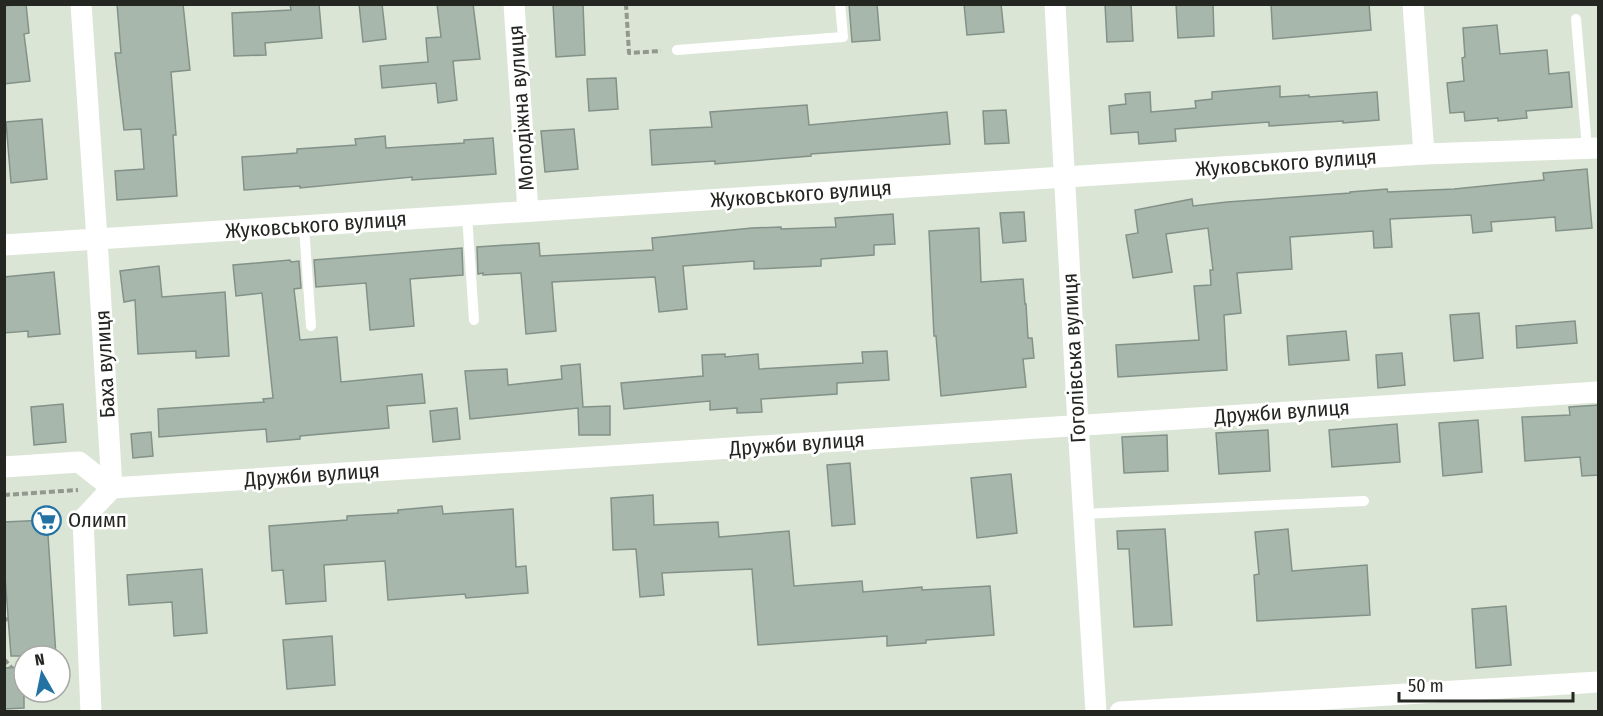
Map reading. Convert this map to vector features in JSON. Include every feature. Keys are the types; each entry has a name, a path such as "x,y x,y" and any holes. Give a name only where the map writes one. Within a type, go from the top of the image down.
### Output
{"street":[{"name":"Баха вулиця","path":"81,4 112,488"},
{"name":"Молодіжна вулиця","path":"514,4 528,211"},
{"name":"Гоголівська вулиця","path":"1054,4 1096,711"},
{"path":"1413,4 1424,154"},
{"name":"Жуковського вулиця","path":"4,245 1424,154 1593,148"},
{"name":"Дружби вулиця","path":"112,488 1599,392"},
{"path":"4,466 79,462 112,488 83,519 91,711"},
{"path":"1120,711 1599,682"}],"lane":[{"path":"677,50 843,38 840,4"},
{"path":"1576,19 1593,148"},
{"path":"466,215 474,320"},
{"path":"304,226 311,326"},
{"path":"1083,514 1364,501"}],"path":[{"path":"626,4 629,53 677,50"},
{"path":"4,495 112,488"},
{"path":"4,659 12,668"}],"building":[{"path":"26,4 29,33 24,34 30,81 4,84 4,6"},
{"path":"117,4 183,4 190,70 171,72 176,135 173,135 177,196 117,200 115,171 144,169 141,129 124,130 115,53 121,53"},
{"path":"290,4 319,4 322,38 265,43 266,55 234,56 232,13 291,10"},
{"path":"359,4 382,4 386,39 363,42"},
{"path":"437,4 473,4 480,59 453,61 457,100 438,103 436,83 382,88 380,66 428,62 426,38 441,37"},
{"path":"553,4 583,4 585,55 556,57"},
{"path":"849,4 877,4 880,40 852,42"},
{"path":"964,4 1001,4 1004,32 967,35"},
{"path":"1105,4 1131,4 1133,41 1107,42"},
{"path":"1176,4 1213,4 1214,36 1178,38"},
{"path":"1271,4 1369,4 1371,30 1273,39"},
{"path":"1497,25 1500,54 1547,50 1549,74 1569,72 1572,107 1526,111 1527,118 1498,121 1498,118 1465,121 1464,112 1450,113 1447,83 1464,81 1463,28"},
{"path":"616,78 618,109 589,111 587,79"},
{"path":"1280,86 1280,97 1377,92 1379,120 1269,126 1269,122 1175,129 1176,141 1139,144 1138,132 1111,134 1109,106 1126,104 1125,94 1150,92 1151,112 1196,108 1195,101 1212,99 1212,92"},
{"path":"807,105 809,125 947,112 950,144 811,154 811,156 715,164 715,161 652,165 650,130 712,127 710,112"},
{"path":"1006,110 1009,143 985,144 983,111"},
{"path":"42,119 47,179 11,183 6,122"},
{"path":"574,129 578,169 545,172 541,131"},
{"path":"385,136 386,148 464,143 464,140 493,138 496,174 412,180 412,177 300,188 300,186 244,190 242,157 297,153 297,149 356,145 355,139"},
{"path":"1587,169 1592,228 1556,231 1555,217 1491,222 1492,231 1473,233 1471,215 1390,219 1392,247 1374,248 1373,231 1290,237 1292,269 1237,273 1241,313 1224,315 1227,370 1118,377 1116,345 1199,340 1194,286 1211,285 1210,270 1213,270 1208,228 1166,234 1172,272 1133,278 1126,235 1138,233 1135,210 1192,199 1193,206 1387,189 1388,192 1454,189 1544,180 1543,173"},
{"path":"1024,212 1026,241 1003,243 1000,213"},
{"path":"893,214 895,244 874,245 874,255 821,259 821,266 754,269 754,261 683,266 687,309 659,312 655,277 552,282 556,331 526,334 521,273 478,274 477,247 539,243 540,256 653,250 652,238 752,228 836,227 835,218"},
{"path":"979,228 981,282 1023,279 1028,338 1032,338 1034,358 1023,359 1026,387 941,396 936,336 934,336 929,231"},
{"path":"462,248 463,275 410,279 414,326 370,330 366,283 316,287 314,260"},
{"path":"290,260 291,262 299,261 301,288 294,289 300,340 337,337 341,382 422,374 425,403 387,406 389,428 300,436 300,439 267,442 266,429 159,437 158,409 264,402 263,399 273,398 262,293 236,296 233,265"},
{"path":"159,266 162,297 225,292 229,356 196,358 196,351 138,354 135,300 124,302 120,271"},
{"path":"54,272 60,334 28,337 28,331 4,333 4,277"},
{"path":"1479,313 1483,358 1454,361 1450,315"},
{"path":"1575,321 1577,343 1517,348 1516,326"},
{"path":"1346,331 1349,360 1289,365 1287,336"},
{"path":"887,351 889,380 837,383 837,394 761,399 762,412 737,413 737,408 710,410 710,401 624,409 621,383 703,376 702,355 725,354 725,357 758,354 759,369 863,363 862,352"},
{"path":"1402,353 1405,385 1378,388 1376,355"},
{"path":"580,364 583,407 610,406 610,435 579,435 578,408 470,419 465,371 507,369 508,385 562,379 561,366"},
{"path":"63,404 66,442 34,445 31,407"},
{"path":"1599,405 1599,475 1582,476 1580,457 1525,461 1522,417 1570,415 1569,407"},
{"path":"457,408 460,439 433,442 430,411"},
{"path":"1478,420 1482,472 1443,476 1439,423"},
{"path":"1397,424 1400,462 1332,467 1329,430"},
{"path":"1268,430 1270,471 1219,474 1216,433"},
{"path":"151,432 153,456 133,458 131,434"},
{"path":"1167,435 1168,471 1124,473 1122,437"},
{"path":"850,463 855,524 832,526 827,465"},
{"path":"1011,474 1017,533 977,538 971,478"},
{"path":"653,495 654,525 718,522 719,537 789,531 794,586 862,581 863,592 922,587 922,590 990,586 994,635 926,640 926,643 887,646 887,636 758,645 752,569 662,573 664,595 640,597 636,549 613,550 611,498"},
{"path":"442,506 443,514 513,509 516,567 526,566 528,593 466,598 465,594 388,600 385,561 324,565 326,601 286,604 283,570 272,571 269,526 347,520 347,516 398,513 398,510"},
{"path":"47,520 55,644 12,644 12,656 4,563 4,522"},
{"path":"1165,529 1172,625 1134,627 1129,549 1118,549 1117,531"},
{"path":"1288,529 1292,571 1367,565 1370,615 1257,621 1254,575 1259,574 1255,532"},
{"path":"202,569 207,633 174,636 172,602 129,605 127,575"},
{"path":"1506,606 1511,665 1476,668 1472,609"},
{"path":"332,636 335,685 287,689 283,640"},
{"path":"4,668 12,668 12,704 24,704 24,708 4,709"}],"place":[{"name":"Олимп","path":"47,520"}]}
